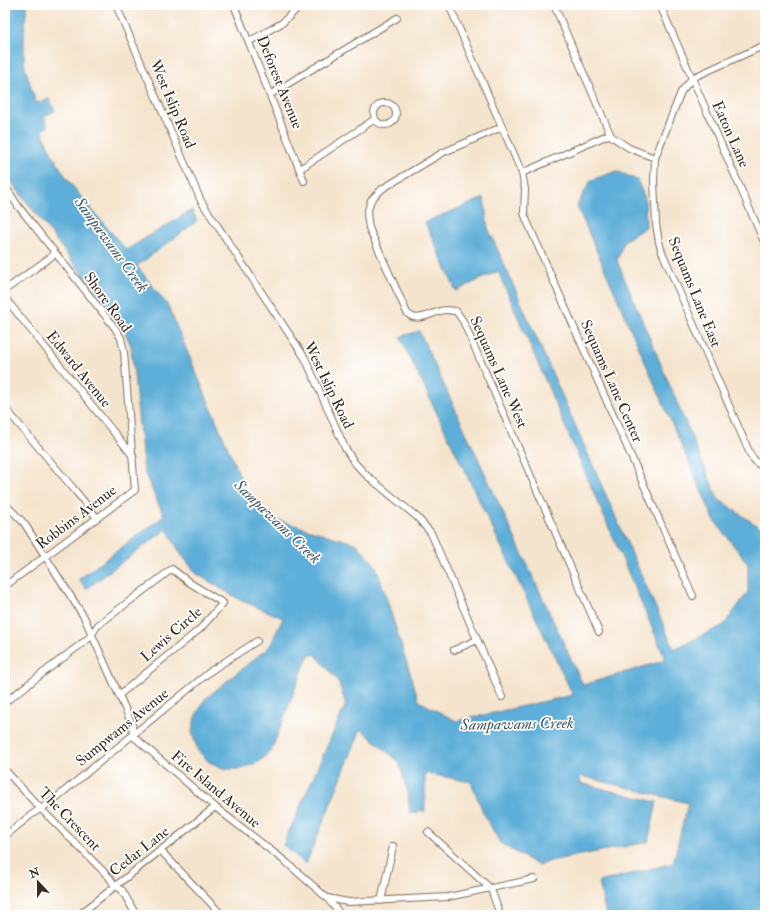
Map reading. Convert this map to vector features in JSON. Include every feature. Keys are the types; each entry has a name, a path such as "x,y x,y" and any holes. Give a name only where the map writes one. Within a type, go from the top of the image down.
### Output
{"street":[{"name":"West Islip Road","path":"116,5 201,201 305,358 345,448 354,462 369,477 417,517 431,533 502,697"},
{"name":"Deforest Avenue","path":"234,5 250,41 304,180"},
{"path":"250,41 282,23 301,5"},
{"name":"Sequams Lane Center","path":"449,5 522,173 525,189 524,213 527,221 693,596"},
{"path":"554,5 611,136 629,148 655,158 681,92 692,78 765,45"},
{"name":"Eaton Lane","path":"660,5 765,244"},
{"path":"270,94 397,18"},
{"path":"300,169 375,119"},
{"name":"Sequams Lane West","path":"502,127 442,153 382,189 371,200 367,214 369,228 407,313 411,317 417,318 446,309 456,311 464,321 599,632"},
{"path":"522,173 610,134"},
{"name":"Sequams Lane East","path":"655,158 654,181 656,224 662,252 751,456 758,464 765,468"},
{"name":"Shore Road","path":"5,186 18,206 115,328 121,338 124,352 133,456"},
{"path":"5,290 55,254"},
{"name":"Edward Avenue","path":"5,298 133,456"},
{"path":"5,408 97,518"},
{"name":"Robbins Avenue","path":"5,586 136,490 133,456"},
{"path":"5,504 24,523 84,616 132,724 133,736"},
{"name":"Lewis Circle","path":"92,633 98,625 172,569 190,583 223,603 200,630 119,695"},
{"path":"5,702 89,638 92,633"},
{"path":"454,650 477,640"},
{"name":"Sumpwams Avenue","path":"5,836 133,736 212,670 257,641"},
{"name":"Fire Island Avenue","path":"133,736 215,807 286,862 326,898 341,915"},
{"name":"The Crescent","path":"5,770 41,809 109,877 115,886 122,890 136,915"},
{"name":"Cedar Lane","path":"79,915 215,807"},
{"path":"428,832 490,889 500,915"},
{"path":"381,901 393,846"},
{"path":"161,851 222,915"},
{"path":"326,898 348,902 448,897 534,879"}],"shaded area":[{"path":"5,96 9,119 5,127"}],"water":[{"name":"Sampawams Creek","path":"9,5 27,5 24,32 24,64 36,103 49,99 55,111 44,116 48,127 42,130 49,147 57,163 78,193 126,250 192,210 197,221 137,266 168,306 249,498 271,518 357,544 376,566 419,701 456,721 573,695 400,337 419,331 583,685 666,660 498,271 456,291 425,222 484,198 488,228 674,649 724,625 748,592 748,564 714,520 577,206 591,180 617,171 637,180 645,198 646,227 624,241 617,261 718,499 765,531 765,915 606,915 599,882 673,863 688,803 581,776 580,783 657,802 648,842 550,861 539,866 500,843 483,812 471,782 425,773 425,811 418,810 417,813 410,813 408,794 399,762 361,729 306,864 283,845 346,704 338,681 315,654 308,656 271,751 259,762 241,769 225,769 209,762 198,751 192,732 195,717 205,699 270,646 283,618 240,600 197,574 180,553 167,529 86,589 79,579 164,516 144,472 131,346 123,327 5,172 5,127 9,119 5,96 5,16 11,12"}]}
